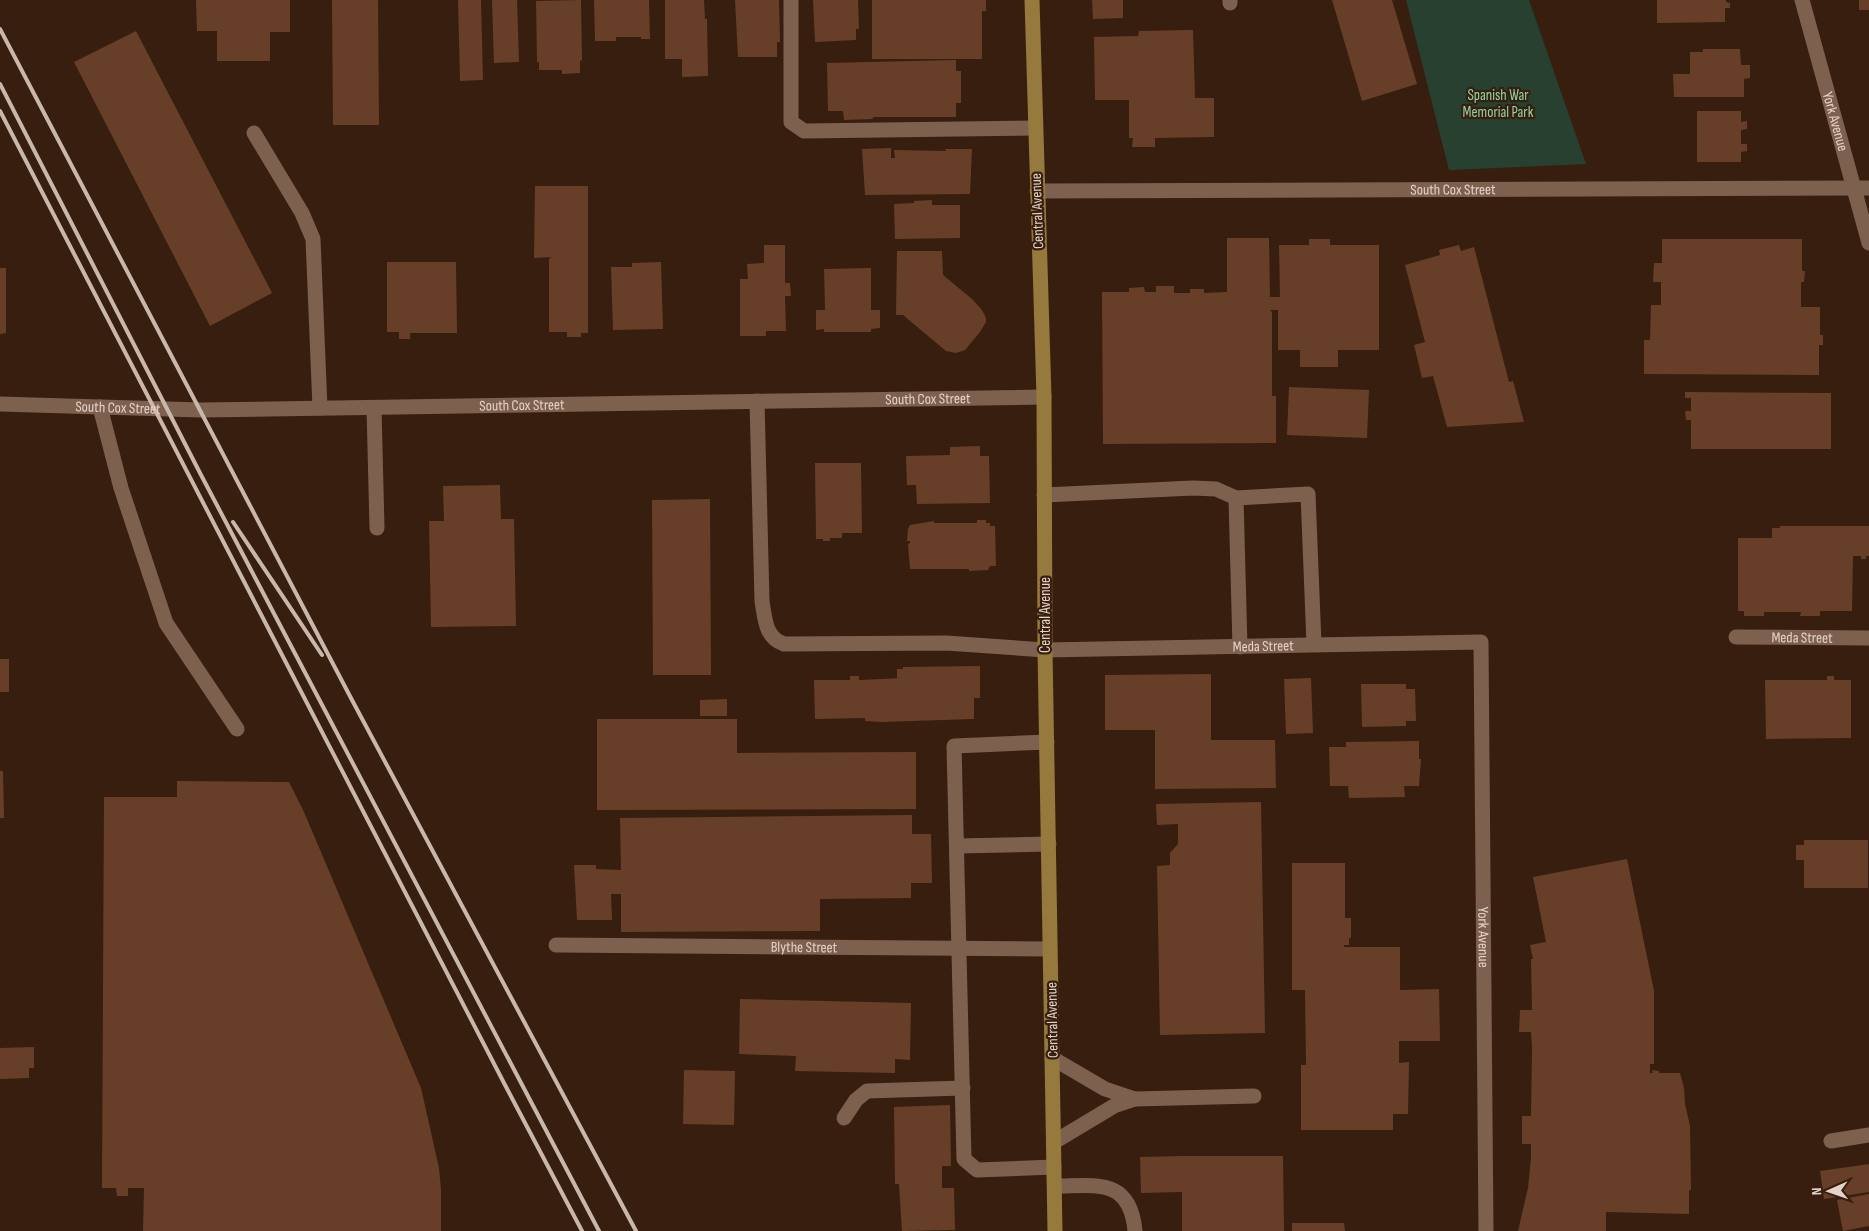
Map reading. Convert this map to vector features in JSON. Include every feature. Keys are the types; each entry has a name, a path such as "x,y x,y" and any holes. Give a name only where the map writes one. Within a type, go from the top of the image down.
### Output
{"main road":[{"name":"Central Avenue","path":"1032,0 1044,397 1045,650 1056,1231"}],"street":[{"path":"791,0 791,122 804,131 1035,128"},
{"name":"York Avenue","path":"1802,0 1862,187 1869,243"},
{"path":"254,133 302,213 313,239 320,408"},
{"name":"South Cox Street","path":"1037,191 1862,187"},
{"name":"South Cox Street","path":"0,404 201,410 1044,397"},
{"name":"Meda Street","path":"757,401 762,601 768,629 772,638 784,644 946,643 1045,650 1481,642"},
{"path":"100,407 121,488 166,623 237,729"},
{"path":"374,408 377,528"},
{"path":"1044,496 1193,488 1216,489 1236,498 1308,494 1314,644"},
{"path":"1236,498 1240,646"},
{"name":"Meda Street","path":"1736,637 1869,638"},
{"name":"York Avenue","path":"1481,642 1486,1231"},
{"path":"1047,742 954,746 964,1158 976,1170 1054,1167"},
{"path":"957,846 1049,844"},
{"name":"Blythe Street","path":"556,945 959,950 1050,949"},
{"path":"1052,1058 1105,1089 1135,1099"},
{"path":"844,1118 856,1100 867,1092 962,1088"},
{"path":"1054,1142 1114,1106 1135,1099 1254,1096"},
{"path":"1831,1141 1869,1134"},
{"path":"1055,1186 1103,1186 1116,1191 1128,1206 1135,1231"}],"green space":[{"name":"Spanish War Memorial Park","path":"1406,0 1529,0 1586,164 1449,170"}],"building":[{"path":"196,0 290,0 290,32 270,32 270,61 217,61 217,31 197,31"},
{"path":"332,0 378,0 379,125 333,125"},
{"path":"458,0 481,0 483,80 460,81"},
{"path":"492,0 517,0 519,62 494,63"},
{"path":"581,0 582,60 580,61 580,73 562,74 562,70 539,70 539,62 537,62 536,1"},
{"path":"594,0 649,0 650,39 616,37 616,41 595,41"},
{"path":"665,0 704,0 705,19 707,19 708,76 682,77 682,59 665,59"},
{"path":"735,0 779,0 780,42 777,42 777,57 738,57"},
{"path":"813,0 858,0 859,29 856,29 856,40 815,42"},
{"path":"872,0 986,0 986,11 982,11 982,59 872,59"},
{"path":"1092,0 1123,0 1123,18 1093,19"},
{"path":"1332,0 1392,0 1417,84 1362,101"},
{"path":"1657,0 1726,0 1726,2 1730,3 1730,8 1725,8 1725,22 1657,23"},
{"path":"1859,0 1869,0 1869,10 1859,10"},
{"path":"1193,30 1195,98 1214,98 1214,137 1155,138 1155,147 1132,147 1133,138 1129,138 1129,100 1095,100 1094,37 1138,36 1139,31"},
{"path":"136,31 272,293 210,326 74,62"},
{"path":"1703,49 1740,49 1741,65 1750,65 1750,78 1744,79 1744,97 1674,97 1673,74 1690,74 1690,52 1703,52"},
{"path":"956,60 956,71 961,71 961,103 956,103 956,117 874,117 872,119 844,120 843,111 828,111 827,63"},
{"path":"1697,111 1741,111 1741,122 1747,121 1747,129 1741,130 1741,144 1747,144 1747,151 1741,152 1741,162 1697,162"},
{"path":"891,148 891,158 895,158 894,150 946,151 945,149 972,149 970,194 865,195 862,149"},
{"path":"535,186 588,186 588,333 581,333 581,337 567,337 567,332 549,332 549,259 551,257 534,258"},
{"path":"932,200 932,205 960,205 960,238 895,239 894,204"},
{"path":"1227,238 1269,238 1270,297 1280,297 1279,245 1309,245 1309,239 1330,239 1330,245 1379,245 1379,350 1338,350 1338,367 1300,367 1300,350 1278,350 1278,310 1270,310 1272,312 1272,396 1276,396 1276,443 1103,444 1102,292 1129,292 1129,288 1144,287 1145,292 1156,292 1156,286 1174,286 1174,293 1190,293 1190,289 1204,289 1204,293 1227,292"},
{"path":"1662,239 1802,239 1802,271 1805,271 1804,282 1801,282 1801,307 1820,307 1820,335 1823,335 1823,345 1819,345 1819,375 1644,374 1644,340 1650,340 1651,305 1661,305 1661,282 1653,282 1654,263 1662,263"},
{"path":"764,245 785,245 785,283 790,283 791,296 785,296 786,331 766,331 766,336 740,336 740,279 748,279 747,264 764,263"},
{"path":"1459,245 1461,251 1474,247 1509,382 1513,381 1524,422 1447,427 1433,376 1422,378 1414,345 1425,342 1405,265 1440,255 1439,250"},
{"path":"897,251 942,251 943,275 972,299 982,310 986,318 986,322 980,332 965,350 956,353 946,351 903,315 896,315"},
{"path":"387,262 456,262 457,333 410,333 410,339 399,339 399,332 387,332"},
{"path":"661,262 663,329 613,330 611,267 632,267 632,263"},
{"path":"0,268 6,268 6,333 0,334"},
{"path":"871,268 871,310 880,310 880,328 871,329 871,332 824,332 824,329 816,330 816,310 825,310 824,269"},
{"path":"1289,387 1369,390 1367,438 1287,435"},
{"path":"1685,392 1831,393 1831,449 1691,449 1691,420 1686,420 1685,411 1691,411 1691,398 1685,398"},
{"path":"980,446 980,456 989,456 990,503 917,504 916,485 907,485 906,456 950,455 950,447"},
{"path":"815,463 861,463 862,533 842,533 842,538 830,538 830,541 816,539"},
{"path":"500,485 501,519 514,519 516,626 431,627 429,521 444,521 443,486"},
{"path":"710,499 711,675 653,675 652,500"},
{"path":"977,520 986,520 986,523 990,523 990,526 995,526 996,566 990,566 988,570 969,571 969,569 910,569 908,544 910,541 907,541 910,525 934,521 934,523 977,523"},
{"path":"1780,526 1869,526 1869,556 1866,556 1866,559 1861,559 1861,556 1853,556 1852,611 1820,611 1820,616 1800,616 1801,612 1764,612 1764,616 1744,616 1744,611 1738,611 1738,538 1772,538 1772,528 1780,528"},
{"path":"0,659 9,659 9,692 0,692"},
{"path":"980,666 980,698 974,698 974,719 881,722 865,721 865,718 815,719 814,680 850,680 850,676 859,676 859,680 903,678 897,678 897,669 903,669 903,667"},
{"path":"1211,674 1211,740 1275,740 1276,788 1155,789 1155,730 1105,730 1105,675"},
{"path":"1827,676 1834,676 1834,680 1851,680 1851,738 1766,739 1765,680 1827,680"},
{"path":"1311,678 1313,733 1286,734 1284,679"},
{"path":"1361,684 1406,684 1406,689 1415,689 1416,721 1406,721 1406,726 1362,727"},
{"path":"727,699 727,716 700,716 700,700"},
{"path":"597,719 737,719 737,753 916,752 916,809 597,810"},
{"path":"1419,741 1419,759 1421,759 1419,786 1404,786 1405,797 1349,798 1348,786 1330,786 1329,747 1346,747 1346,742"},
{"path":"0,771 3,771 4,818 0,818"},
{"path":"177,781 289,782 304,812 421,1088 439,1168 441,1231 143,1231 144,1188 128,1188 128,1196 117,1196 116,1188 102,1188 104,797 177,797"},
{"path":"1261,802 1265,1033 1160,1035 1157,866 1170,865 1170,853 1178,844 1178,824 1157,825 1156,804"},
{"path":"912,815 912,834 931,834 932,883 911,883 911,898 820,899 820,931 621,932 621,894 611,894 612,920 577,920 574,865 596,865 596,869 621,870 620,818"},
{"path":"1804,840 1868,840 1868,888 1804,888 1804,860 1796,860 1796,845 1804,845"},
{"path":"1627,859 1654,991 1654,1064 1650,1064 1650,1073 1653,1073 1652,1070 1659,1071 1659,1073 1680,1073 1684,1088 1685,1104 1690,1126 1691,1190 1689,1190 1689,1214 1606,1212 1606,1231 1518,1231 1528,1188 1531,1158 1531,1144 1522,1144 1522,1116 1531,1116 1531,1032 1519,1032 1520,1010 1532,1010 1531,959 1533,959 1530,945 1546,942 1533,877"},
{"path":"1292,863 1345,863 1345,918 1351,918 1351,938 1349,938 1349,945 1344,945 1344,947 1400,947 1400,990 1439,989 1440,1041 1399,1041 1399,1063 1409,1062 1408,1114 1393,1114 1393,1130 1301,1130 1301,1065 1306,1065 1305,990 1292,990"},
{"path":"740,999 911,1003 910,1060 895,1059 895,1073 795,1071 796,1056 739,1054"},
{"path":"34,1047 34,1068 29,1068 29,1078 0,1079 0,1048"},
{"path":"684,1070 735,1071 734,1125 683,1124"},
{"path":"950,1105 951,1166 942,1166 942,1188 954,1188 955,1230 902,1231 899,1184 895,1184 894,1107"},
{"path":"1283,1156 1284,1231 1182,1231 1182,1192 1141,1193 1140,1157"},
{"path":"1869,1164 1869,1192 1824,1199 1820,1171"},
{"path":"1869,1194 1869,1226 1843,1231 1837,1200"},
{"path":"1292,1223 1344,1223 1345,1231 1292,1231"}],"railway":[{"path":"0,29 352,700 636,1231"},
{"path":"0,84 200,473 599,1231"},
{"path":"0,111 582,1231"},
{"path":"233,522 322,655"}]}
